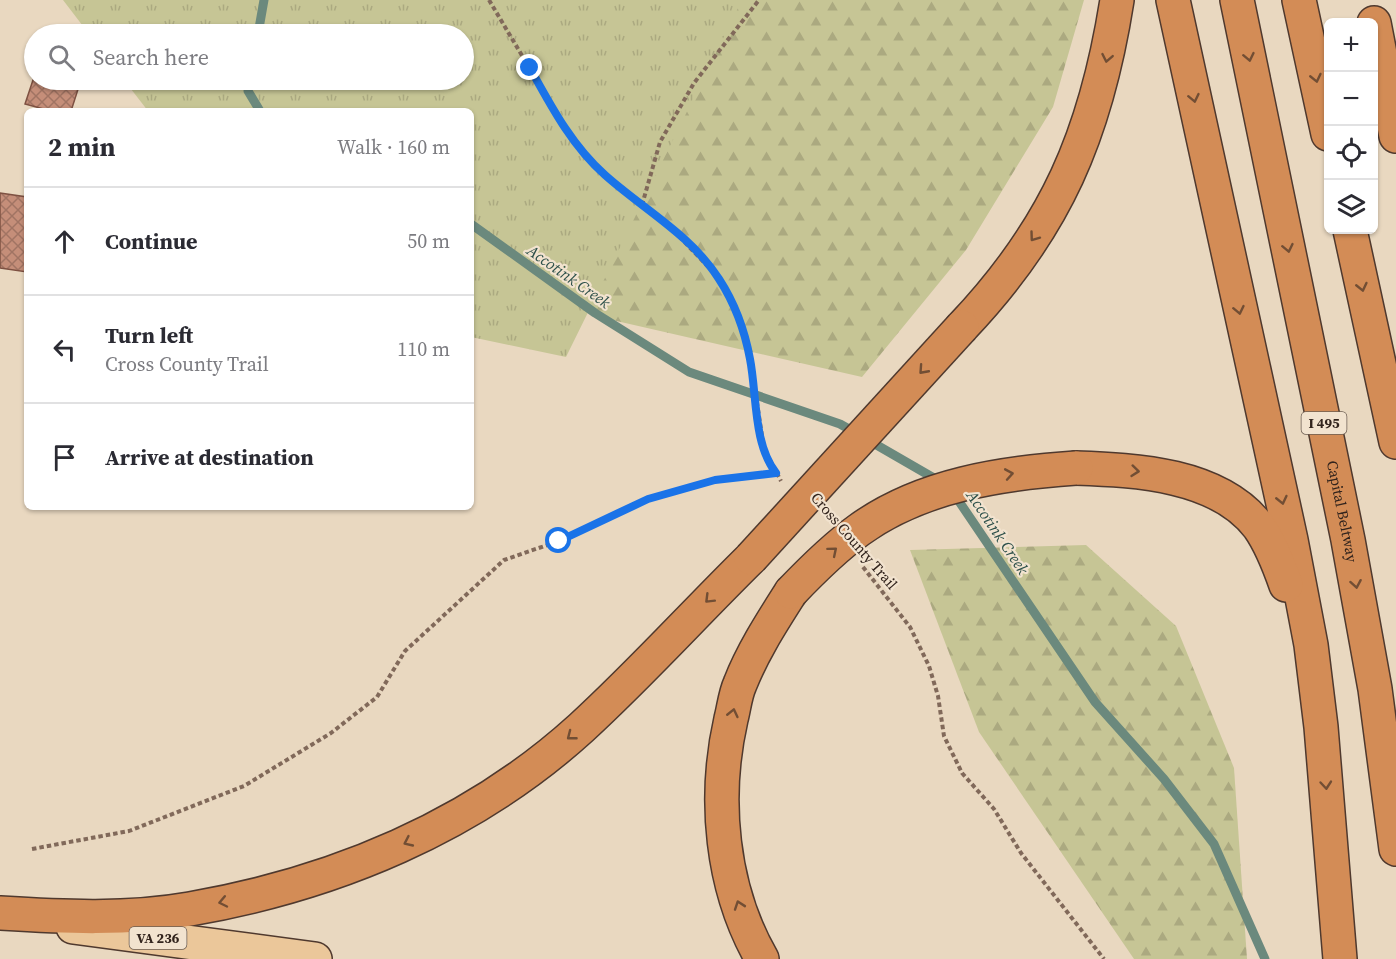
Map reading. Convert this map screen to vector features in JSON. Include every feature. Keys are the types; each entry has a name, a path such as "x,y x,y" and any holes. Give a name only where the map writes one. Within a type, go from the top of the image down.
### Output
{"highway":[{"path":"0,915 68,917 189,909 269,892 363,864 449,823 514,780 580,729 751,558 994,293 1046,220 1071,171 1106,64 1117,0"},
{"path":"1173,0 1291,540 1311,645 1321,727 1341,959"},
{"name":"Capital Beltway","path":"1237,0 1348,540 1374,688 1396,849"},
{"path":"1299,0 1327,126"},
{"path":"1369,0 1372,18"},
{"path":"1378,48 1396,136"},
{"path":"1351,234 1396,442"},
{"path":"762,959 737,901 726,850 720,792 728,736 739,686 761,638 791,592 819,563 859,530 910,502 990,478 1028,471 1076,468 1137,470 1186,481 1229,500 1258,526 1277,560 1292,603 1321,727"}],"main road":[{"name":"VA 236","path":"0,915 315,959"}],"path":[{"name":"Cross County Trail","path":"489,0 571,138 604,174 673,230 719,278 735,310 750,357 764,449 776,473 789,488"},
{"path":"642,205 660,142 677,112 694,83 759,0"},
{"path":"32,849 129,831 244,786 331,733 377,697 405,651 504,560 559,541 648,499 715,480 776,473"},
{"name":"Cross County Trail","path":"857,559 910,627 929,666 938,696 944,736 962,773 994,809 1021,853 1104,959"}],"green space":[{"path":"63,0 742,0 566,357 474,338 474,108 146,108 132,90 474,90 474,24 81,24"},
{"path":"213,0 1084,0 1053,107 966,250 862,377 599,317 474,247 474,108 256,108 390,90 474,90 474,24 390,24"},
{"path":"1086,545 1176,626 1234,768 1247,959 1134,959 979,732 910,550"}],"building":[{"path":"30,90 78,90 72,108 40,108 25,104"},
{"path":"0,193 24,197 24,272 0,268"}],"waterway":[{"name":"Accotink Creek","path":"260,24 264,0"},
{"name":"Accotink Creek","path":"248,90 258,108"},
{"name":"Accotink Creek","path":"474,226 595,313 689,372 840,424 856,433"},
{"name":"Accotink Creek","path":"868,440 939,481"},
{"name":"Accotink Creek","path":"954,494 1095,702 1164,779 1214,844 1265,959"}],"route":[{"path":"530,68 571,138 604,174 673,230 719,278 735,310 750,357 764,449 776,473 715,480 648,499 559,541"}]}
